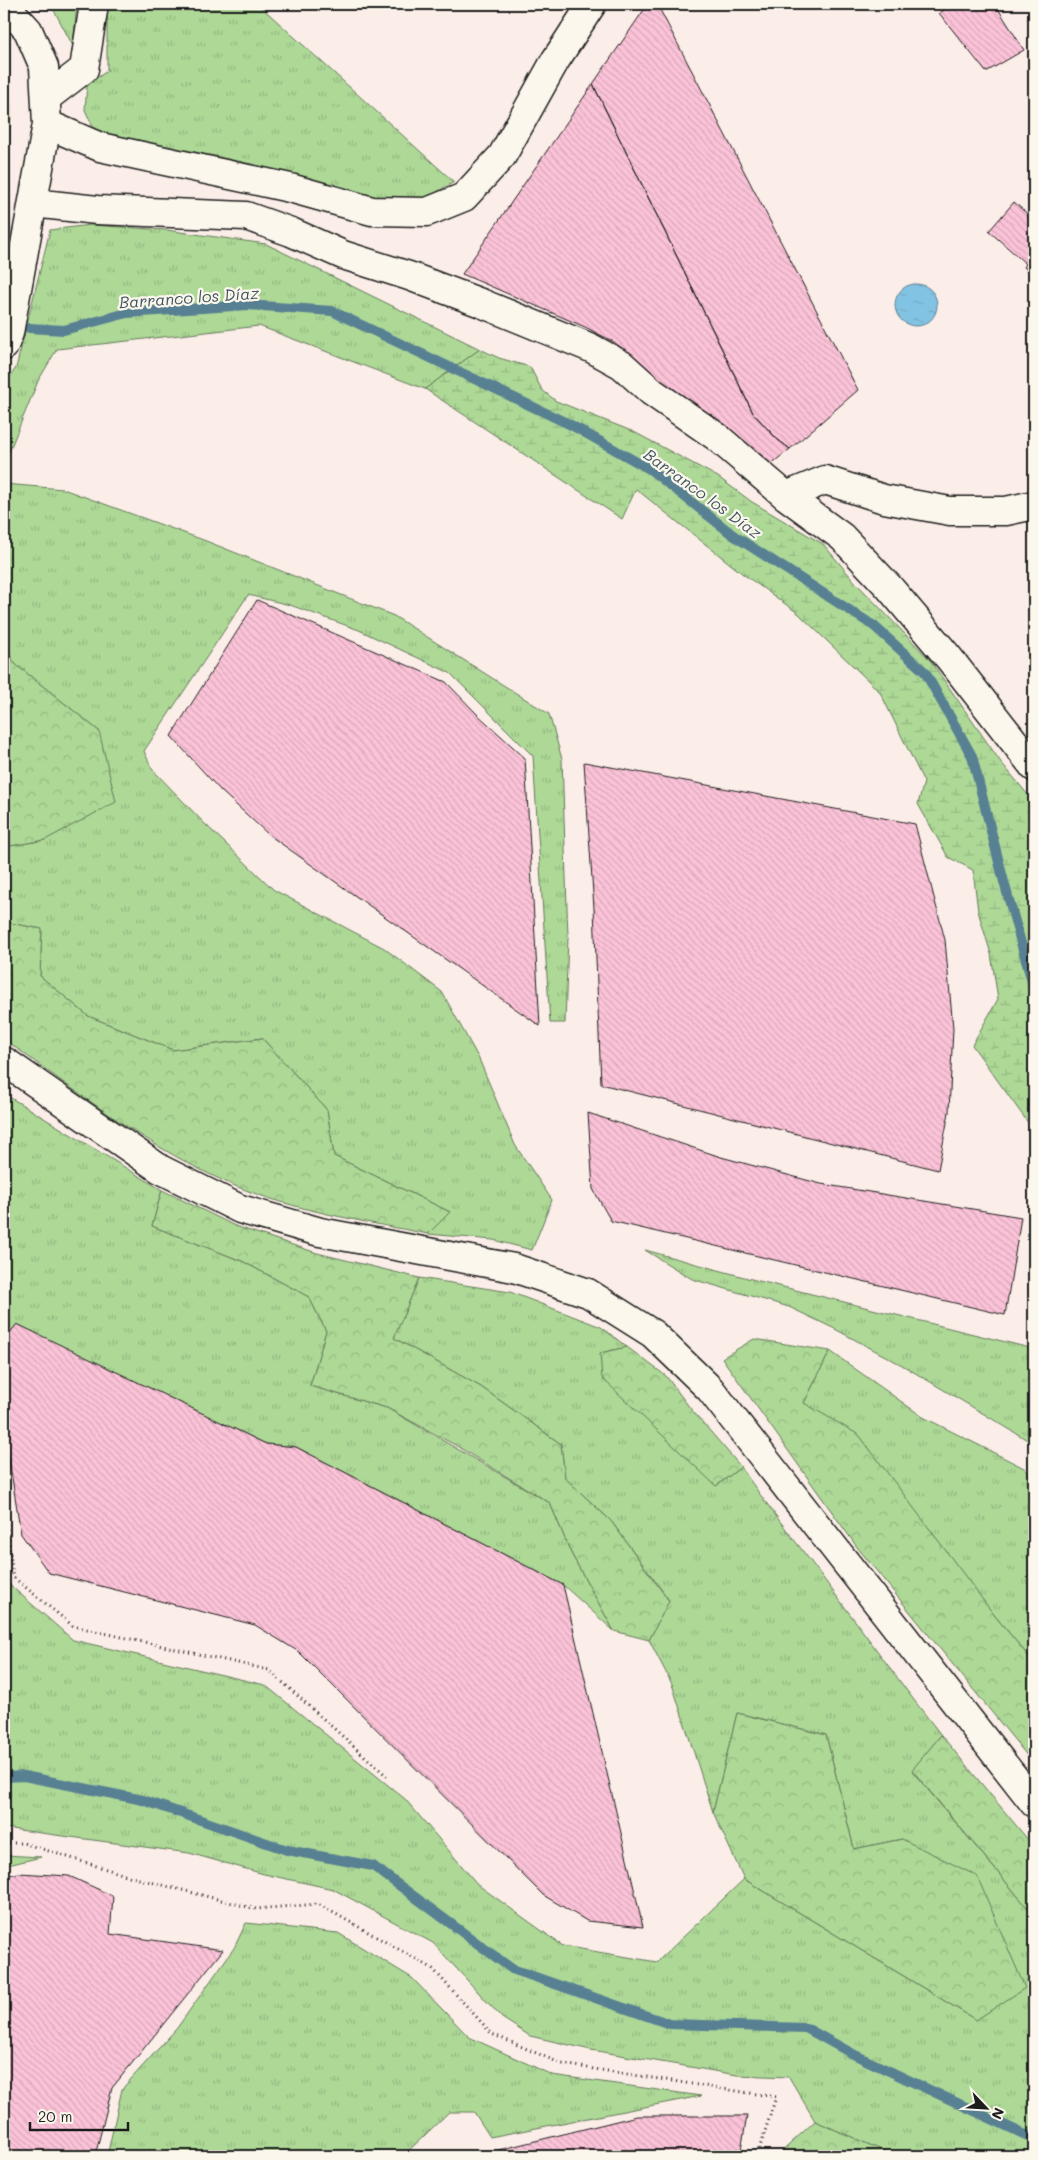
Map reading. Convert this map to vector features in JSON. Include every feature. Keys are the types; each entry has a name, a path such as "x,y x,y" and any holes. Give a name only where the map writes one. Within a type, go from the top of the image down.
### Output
{"street":[{"path":"4,4 28,30 44,67 47,111 9,334 4,346"},
{"path":"47,111 84,69 92,29 94,4"},
{"path":"47,111 100,147 290,188 372,211 426,212 464,197 502,156 555,62 592,4"},
{"path":"33,202 97,210 246,216 343,255 409,276 549,329 591,348 622,365 652,392 716,437 786,496 842,537 889,587 949,658 1034,767"},
{"path":"786,496 825,480 884,499 950,511 1006,511 1034,505"},
{"path":"4,1061 160,1169 240,1209 320,1232 514,1268 588,1293 653,1334 710,1389 1034,1803"}],"path":[{"path":"4,1504 13,1577 73,1626 269,1670 389,1778"},
{"path":"4,1843 23,1843 135,1878 256,1909 318,1904 432,1968 492,2034 562,2064 776,2097 758,2156"}],"green space":[{"path":"47,4 77,4 73,46 55,12"},
{"path":"107,4 258,4 454,182 423,200 394,201 353,194 95,131 85,110 87,85 107,71"},
{"path":"4,77 10,97 11,118 4,159"},
{"path":"90,225 166,230 266,244 480,349 425,389 259,326 57,349 38,381 4,464 4,385 16,368 50,230"},
{"path":"480,349 499,358 530,367 542,390 556,401 634,432 718,477 752,502 823,544 856,583 930,660 1000,761 1033,801 1034,1131 972,1045 998,999 991,954 978,911 973,870 948,857 918,804 924,782 880,692 798,613 743,574 636,489 622,519 425,389"},
{"path":"4,484 63,489 206,541 394,616 549,714 562,759 568,937 565,1023 550,1023 533,756 450,673 359,630 290,605 248,595 144,751 152,769 204,823 274,890 384,948 442,992 479,1059 515,1145 552,1200 532,1250 493,1240 428,1234 450,1212 334,1156 327,1110 262,1038 173,1050 88,1016 40,976 42,929 4,922 4,847 45,840 99,731 14,663 4,643"},
{"path":"4,643 14,663 99,731 116,802 45,840 4,847"},
{"path":"4,922 42,929 40,976 88,1016 173,1050 262,1038 327,1110 334,1156 450,1212 428,1234 305,1209 233,1185 173,1155 144,1137 86,1099 4,1039"},
{"path":"11,1098 162,1190 152,1226 242,1261 309,1297 326,1331 310,1386 387,1408 550,1503 571,1553 614,1631 563,1585 296,1447 266,1444 17,1325 4,1340 4,1105"},
{"path":"162,1190 235,1226 317,1253 419,1278 394,1338 481,1387 561,1444 565,1478 611,1521 669,1601 649,1640 614,1631 571,1553 550,1503 455,1445 387,1408 310,1386 326,1331 309,1297 242,1261 152,1226"},
{"path":"645,1250 755,1280 1034,1349 1034,1444 902,1365 833,1328 789,1307 692,1279"},
{"path":"419,1278 510,1292 601,1327 627,1347 600,1353 716,1486 741,1467 941,1735 912,1771 1034,1913 1034,2156 895,2156 815,2121 789,2077 737,2075 591,2050 530,2036 502,2018 433,1943 333,1889 264,1874 189,1853 4,1828 4,1580 73,1640 265,1685 405,1799 478,1885 563,1946 657,1962 744,1879 976,2020 902,1839 854,1849 826,1735 737,1713 713,1812 672,1684 649,1640 669,1600 611,1521 565,1478 561,1444 481,1387 394,1338"},
{"path":"754,1339 830,1351 804,1403 859,1435 995,1616 1034,1663 1034,1764 857,1547 722,1358"},
{"path":"627,1347 666,1376 690,1408 741,1467 716,1486 602,1378 600,1353"},
{"path":"830,1351 923,1417 1024,1468 1034,1478 1034,1663 995,1616 804,1403"},
{"path":"737,1713 826,1735 854,1849 902,1839 977,1876 1025,1988 976,2020 744,1879 713,1812"},
{"path":"941,1735 1034,1847 1034,1913 912,1770"},
{"path":"4,1855 41,1857 4,1866"},
{"path":"246,1923 338,1933 412,1978 469,2037 552,2075 701,2096 490,2137 474,2112 449,2112 403,2156 107,2156 122,2089 177,2028 234,1948"},
{"path":"815,2121 895,2156 777,2156"}],"water":[{"path":"912,284 920,284 931,290 937,305 931,320 920,326 912,326 901,320 895,309 895,301 901,290"}],"building":[{"path":"648,4 657,4 858,390 790,449 777,439 753,413 593,84"},
{"path":"954,4 995,4 1024,50 986,72 939,13"},
{"path":"593,84 753,413 777,439 790,449 770,465 674,394 646,367 614,342 585,327 462,274"},
{"path":"1014,202 1034,220 1034,277 1024,267 1026,264 989,231"},
{"path":"257,600 446,682 476,713 525,758 540,1026 269,835 221,791 171,736"},
{"path":"584,762 915,824 945,940 953,1028 949,1112 938,1170 601,1084 594,908"},
{"path":"588,1113 721,1157 821,1184 1021,1217 1005,1315 611,1221 593,1189"},
{"path":"17,1324 266,1444 296,1447 563,1585 643,1927 587,1921 543,1895 299,1652 255,1625 49,1573 21,1534 4,1428 4,1340"},
{"path":"19,1873 69,1876 113,1896 110,1934 223,1950 112,2088 95,2156 4,2156 4,1876"},
{"path":"637,2116 747,2116 740,2156 474,2156"}],"waterway":[{"name":"Barranco los Díaz","path":"29,328 64,330 127,313 248,305 332,311 571,425 651,470 733,535 874,626 925,672 972,756 1034,989"},
{"path":"4,1777 24,1776 143,1800 287,1850 373,1866 512,1969 670,2024 806,2028 853,2054 1034,2139"}]}
